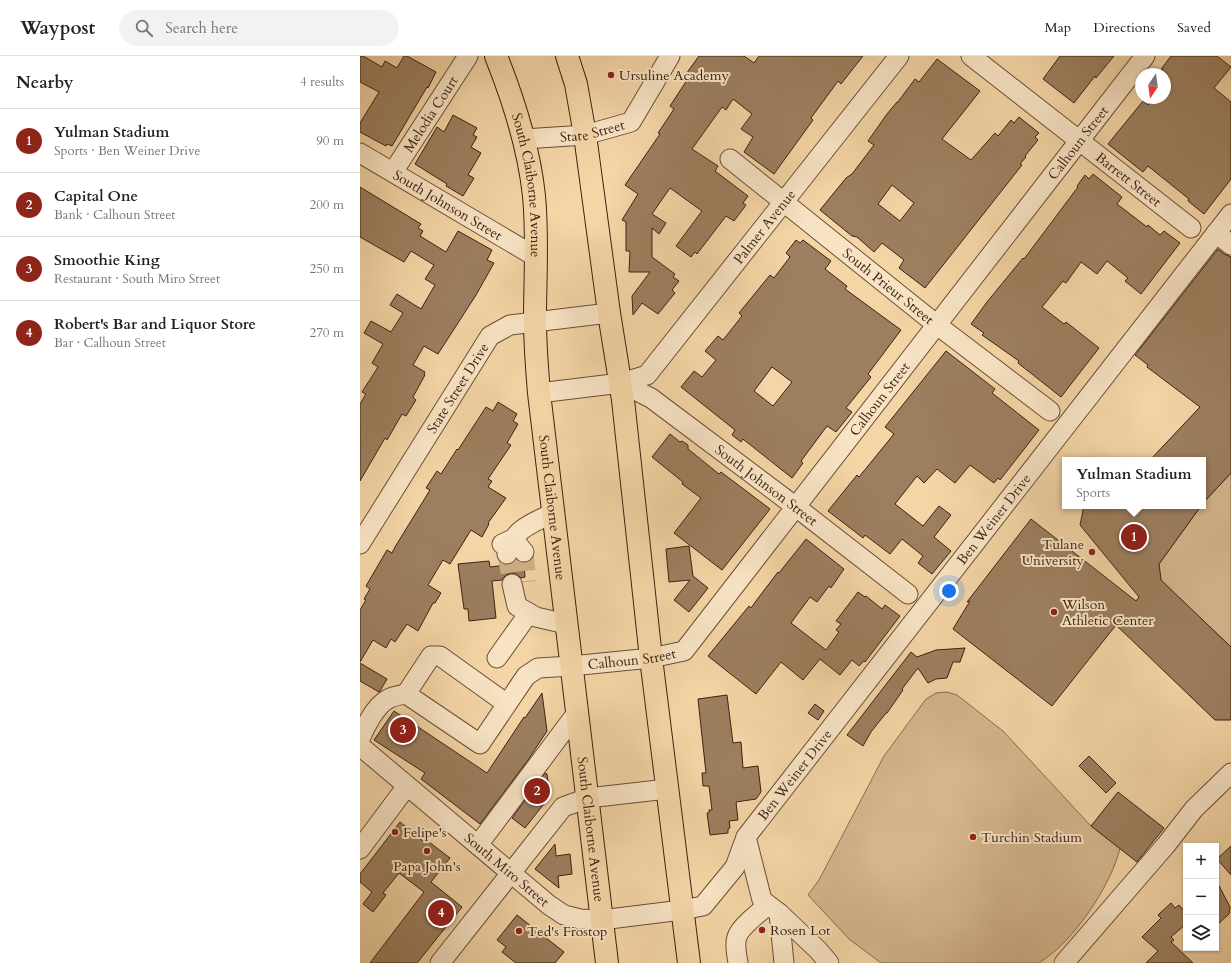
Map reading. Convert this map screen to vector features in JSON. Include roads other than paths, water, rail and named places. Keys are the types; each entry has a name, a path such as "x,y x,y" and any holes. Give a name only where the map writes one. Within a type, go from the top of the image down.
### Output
{"main road":[{"name":"South Claiborne Avenue","path":"496,56 508,86 524,139 534,196 536,257 535,321 539,393 576,714 588,798 607,963"},
{"path":"567,56 576,84 585,135 609,312 621,383 651,658 689,963"}],"street":[{"name":"Melodia Court","path":"393,172 468,56"},
{"name":"State Street","path":"524,139 585,135 631,122 670,56"},
{"name":"Palmer Avenue","path":"539,393 621,383 647,375 899,56"},
{"name":"Barrett Street","path":"971,56 1191,228"},
{"name":"Calhoun Street","path":"406,694 480,744 526,676 538,668 651,658 684,651 1145,56"},
{"name":"South Johnson Street","path":"360,153 536,257"},
{"name":"South Prieur Street","path":"730,158 937,325 1050,411"},
{"name":"Ben Weiner Drive","path":"682,910 703,906 735,867 746,837 1231,214"},
{"path":"1216,234 1231,245"},
{"name":"State Street Drive","path":"360,544 490,336 510,325 609,312"},
{"name":"South Johnson Street","path":"621,383 651,398 796,507 908,594"},
{"path":"510,550 522,528 553,513"},
{"path":"513,584 523,609 536,617 566,624"},
{"path":"497,658 523,609"},
{"path":"360,739 364,729 380,704 389,698 406,694 431,656 440,656 507,704"},
{"path":"478,845 576,714"},
{"name":"South Miro Street","path":"360,746 549,905 564,915 580,919 601,920 682,910"},
{"path":"1064,963 1166,845 1194,809 1231,773"},
{"path":"360,849 407,786"},
{"path":"440,963 563,806 588,798 667,789"},
{"path":"746,837 762,900 818,950 827,962"},
{"path":"738,963 736,946 737,937 742,929 773,909"},
{"path":"773,909 784,963"}],"tunnel":[{"path":"524,552 527,582"},
{"path":"507,554 512,584"}],"place":[{"name":"Ursuline Academy","path":"611,75"},
{"name":"Yulman Stadium","path":"1134,537"},
{"name":"Tulane University","path":"1092,552"},
{"name":"Wilson Athletic Center","path":"1054,612"},
{"name":"Smoothie King","path":"403,730"},
{"name":"Capital One","path":"537,791"},
{"name":"Felipe's","path":"395,832"},
{"name":"Turchin Stadium","path":"973,837"},
{"name":"Papa John's","path":"427,851"},
{"name":"Robert's Bar and Liquor Store","path":"441,913"},
{"name":"Rosen Lot","path":"762,930"},
{"name":"Ted's Frostop","path":"519,931"}]}
